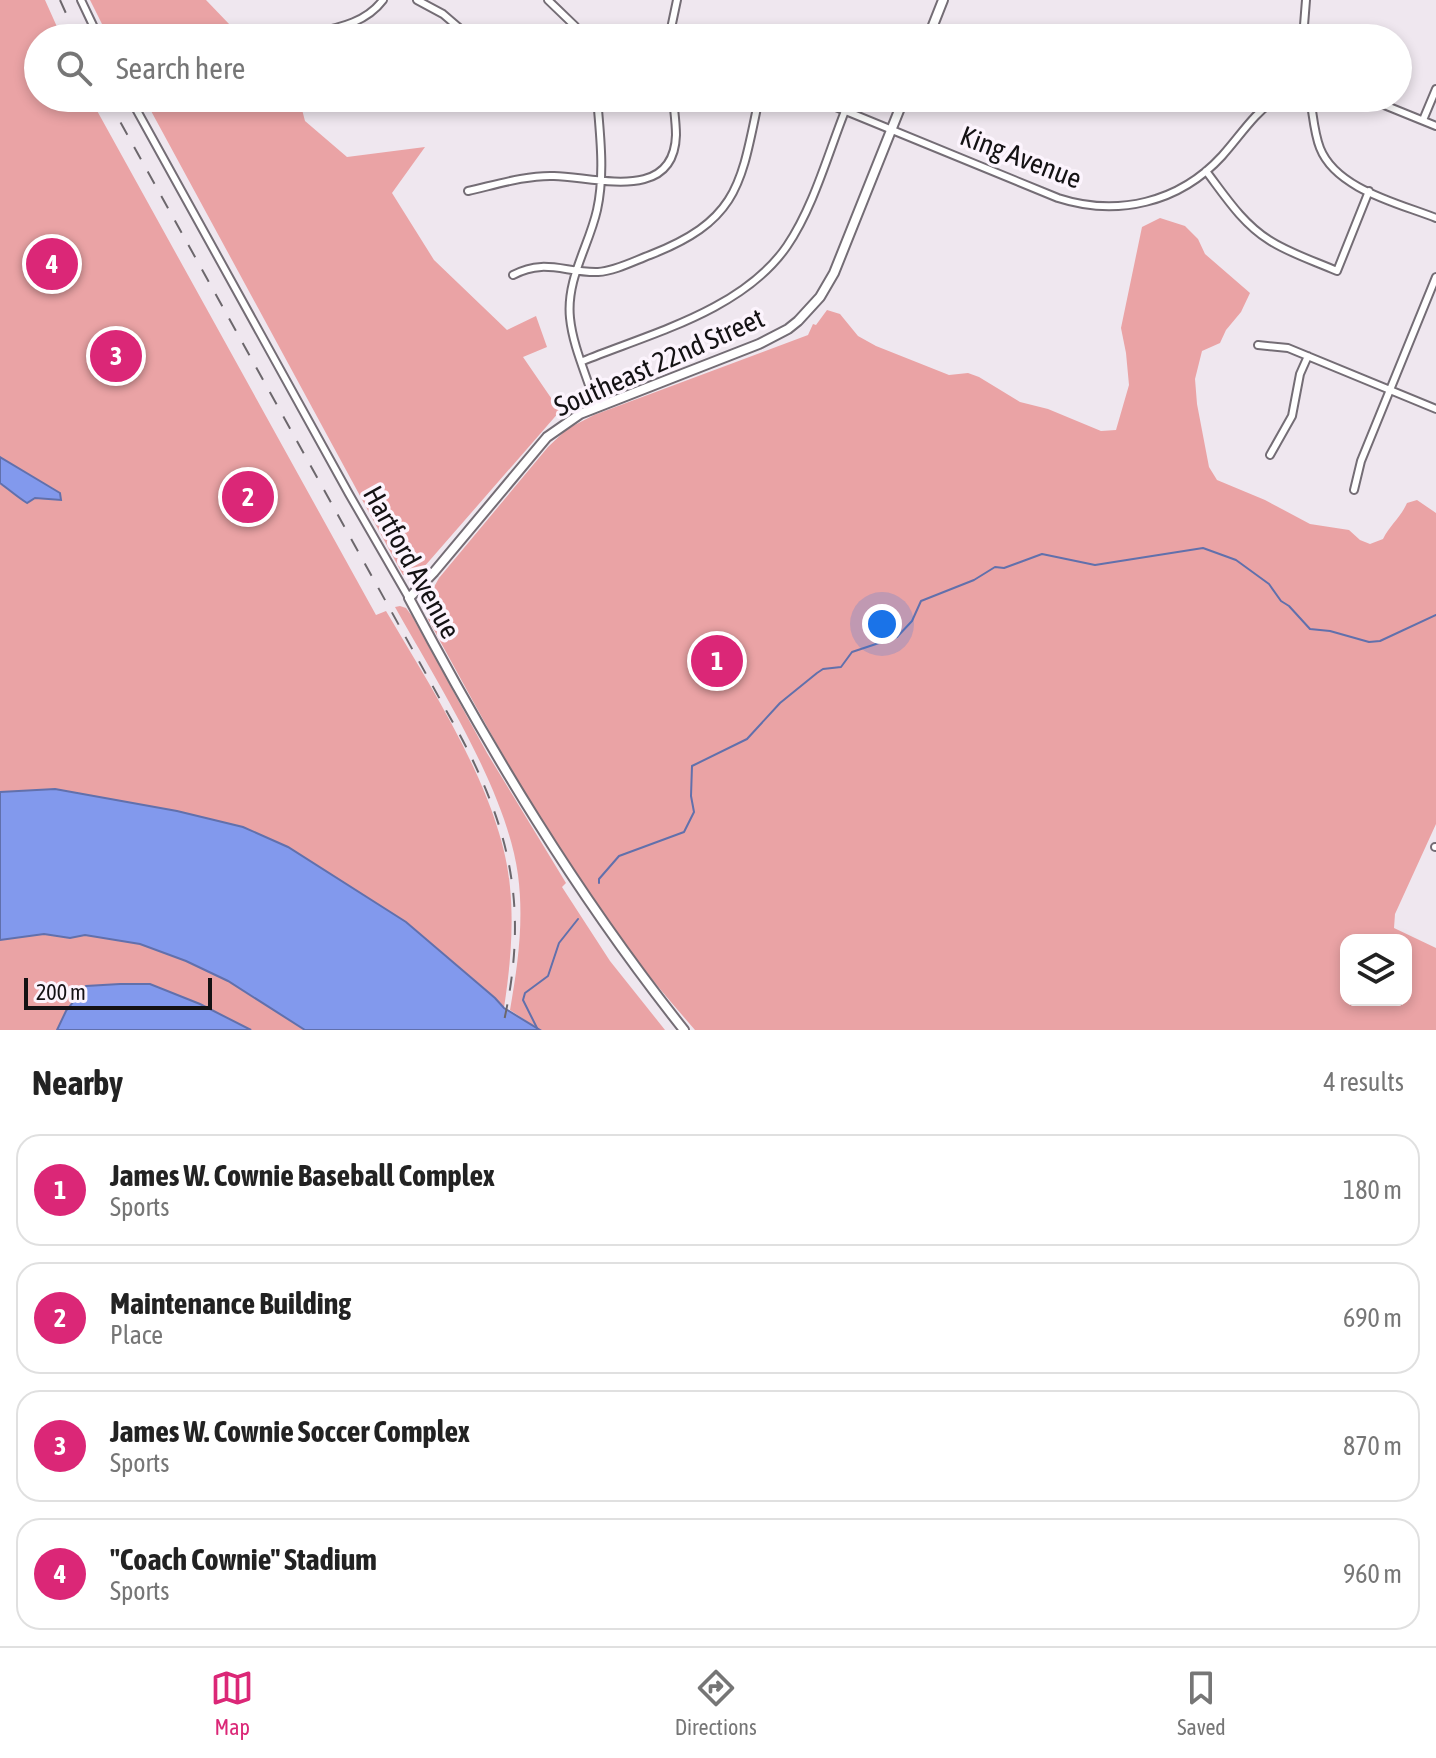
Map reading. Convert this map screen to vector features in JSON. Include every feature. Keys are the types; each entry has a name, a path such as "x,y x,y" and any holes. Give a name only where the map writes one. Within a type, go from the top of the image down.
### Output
{"street":[{"path":"81,0 92,24"},
{"path":"351,24 365,17 383,0"},
{"path":"417,0 455,24"},
{"path":"548,0 571,24"},
{"path":"672,24 677,0"},
{"path":"934,24 943,0"},
{"path":"1304,24 1306,0"},
{"path":"1423,120 1436,89"},
{"name":"Hartford Avenue","path":"138,112 467,707 539,828 631,963 684,1030"},
{"path":"596,407 570,318 570,300 597,211 601,180 598,112"},
{"path":"468,191 550,175 643,181 668,164 676,135 674,112"},
{"path":"513,275 527,268 538,267 599,272 632,262 694,235 727,203 742,173 756,112"},
{"path":"583,361 706,312 755,282 778,258 802,219 845,112"},
{"name":"King Avenue","path":"848,112 1058,198 1087,205 1116,207 1146,203 1178,190 1206,171 1260,112"},
{"name":"Southeast 22nd Street","path":"409,598 547,437 569,419 759,344 798,321 820,297 834,273 899,112"},
{"path":"1312,112 1318,145 1344,179 1436,218"},
{"path":"1403,112 1436,126"},
{"path":"1206,171 1257,232 1281,247 1337,271 1369,191"},
{"path":"1354,490 1361,461 1436,277"},
{"path":"1258,345 1288,348 1436,409"},
{"path":"1270,455 1292,416 1300,374 1308,356"}],"shaded area":[{"path":"0,0 45,0 56,24 24,24 24,112 98,112 376,615 386,611 424,674 479,780 494,816 510,887 511,948 504,1008 406,922 288,848 243,827 177,811 55,789 0,792"},
{"path":"90,0 206,0 229,24 102,24"},
{"path":"152,112 303,112 305,121 347,157 425,147 392,193 434,260 507,330 536,316 547,347 523,357 560,411 417,575 403,575"},
{"path":"1160,218 1185,226 1198,239 1205,254 1250,293 1220,343 1202,351 1195,379 1209,467 1217,480 1265,500 1310,524 1349,530 1370,544 1383,539 1407,503 1417,500 1436,513 1436,824 1395,914 1394,928 1407,934 1340,934 1340,1006 1412,1006 1412,937 1436,948 1436,1030 695,1030 598,909 484,722 428,619 427,603 439,578 548,447 567,429 594,415 808,335 813,324 816,325 827,310 840,314 858,336 876,346 949,375 968,373 979,377 1020,402 1048,409 1101,431 1116,430 1129,385 1121,328 1142,227"},
{"path":"400,606 412,616 487,753 566,883 562,887 610,961 665,1030 540,1030 510,1010 520,926 518,875 511,842 485,773 395,607"},
{"path":"44,934 70,938 85,935 140,944 228,981 305,1030 251,1030 200,1004 150,984 86,986 66,1011 57,1030 0,1030 0,940"}],"water":[{"path":"0,457 60,493 61,500 35,498 27,503 21,499 0,483"},
{"path":"55,789 177,811 243,827 288,847 406,922 504,1008 540,1030 305,1030 228,981 140,944 85,935 70,938 44,934 0,940 0,792"},
{"path":"150,984 200,1004 251,1030 57,1030 66,1011 86,986"}],"waterway":[{"path":"599,883 619,856 684,832 694,812 692,766 747,739 780,703 823,669 841,667 852,652 897,637 912,621 921,601 974,580 995,567 1004,568 1042,554 1095,565 1203,548 1236,560 1269,584 1281,601 1310,629 1369,642 1380,641 1436,615"},
{"path":"538,1030 523,1000 525,993 548,976 559,943 578,919"}],"railway":[{"path":"60,0 71,24"},
{"path":"115,112 480,776 505,846 512,880 514,951 502,1030"}],"place":[{"name":"\"Coach Cownie\" Stadium","path":"52,264"},
{"name":"James W. Cownie Soccer Complex","path":"116,356"},
{"name":"Maintenance Building","path":"248,497"},
{"name":"James W. Cownie Baseball Complex","path":"717,661"}]}
